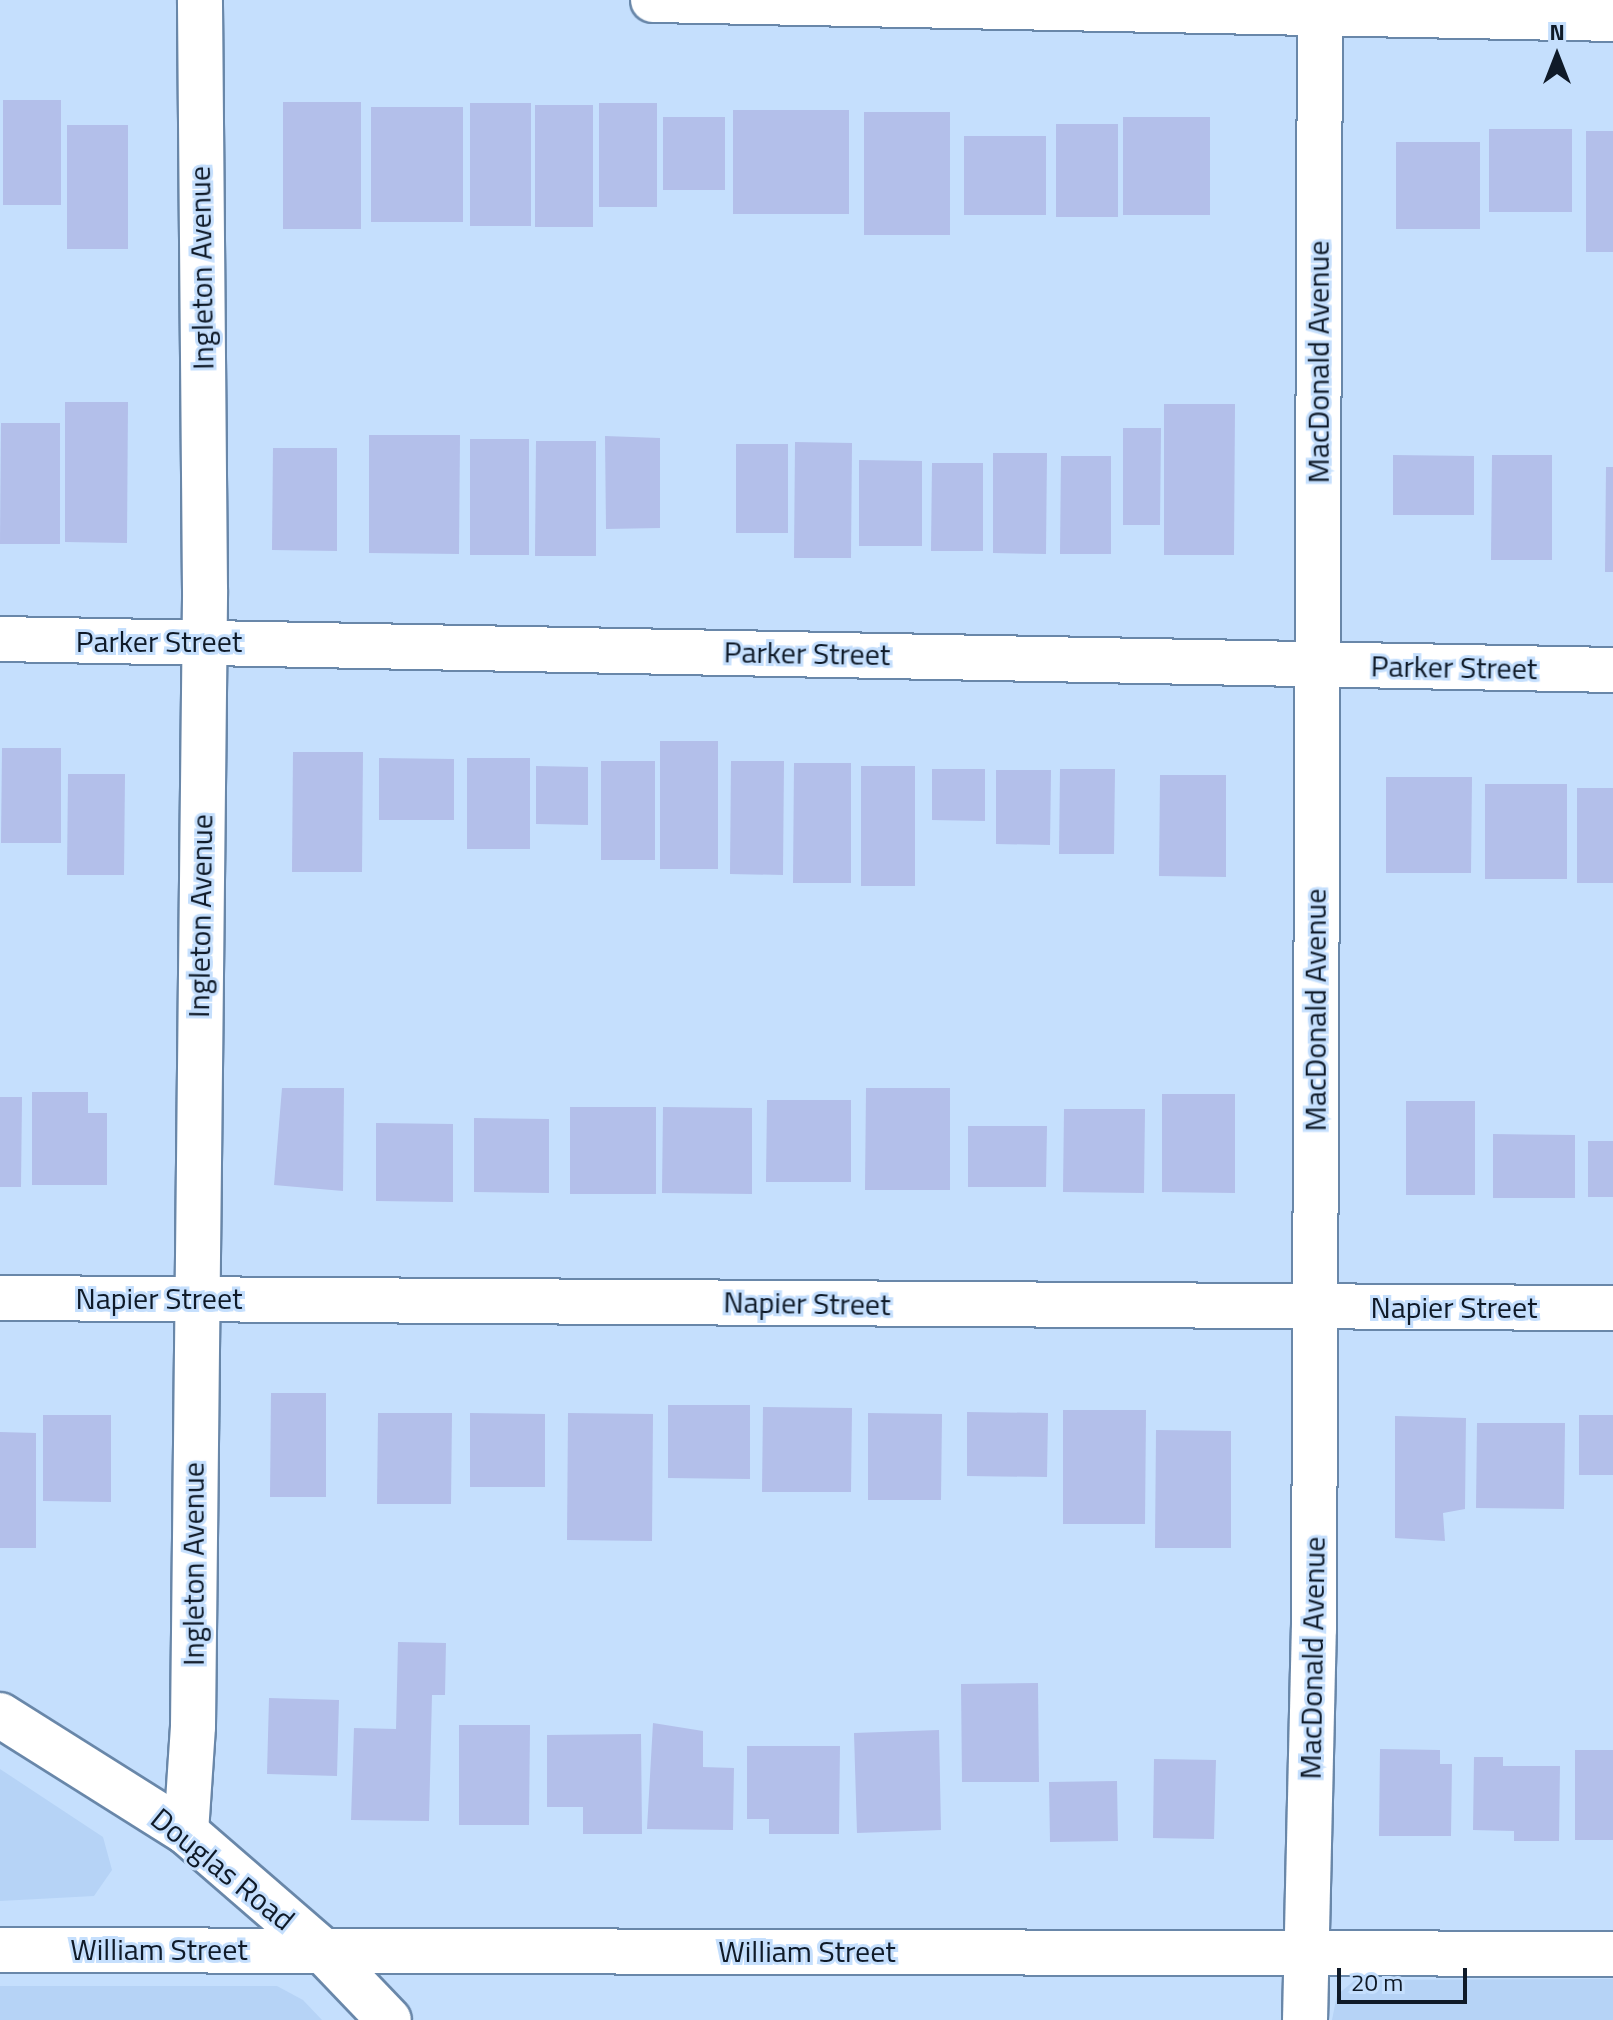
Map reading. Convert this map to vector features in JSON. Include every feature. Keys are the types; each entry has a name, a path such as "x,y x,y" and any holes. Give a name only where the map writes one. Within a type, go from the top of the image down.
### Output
{"street":[{"name":"Ingleton Avenue","path":"186,1832 193,1726 203,641 200,0"},
{"path":"653,0 1319,7 1613,19"},
{"name":"MacDonald Avenue","path":"1305,2020 1304,1952 1314,1629 1319,7"},
{"name":"Parker Street","path":"0,639 1613,670"},
{"name":"Napier Street","path":"0,1298 1613,1308"},
{"name":"Douglas Road","path":"0,1715 186,1832 321,1949 389,2020"},
{"name":"William Street","path":"0,1950 1613,1954"}],"shaded area":[{"path":"0,1769 103,1837 112,1870 94,1896 0,1901"},
{"path":"1613,1979 1613,2020 1332,2020 1337,1995 1355,1980"},
{"path":"0,1986 277,1986 303,2000 322,2020 0,2020"}],"building":[{"path":"3,100 61,100 61,205 3,205"},
{"path":"283,102 361,102 361,229 283,229"},
{"path":"470,103 531,103 531,226 470,226"},
{"path":"599,103 657,103 657,207 599,207"},
{"path":"535,105 593,105 593,227 535,227"},
{"path":"371,107 463,107 463,222 371,222"},
{"path":"733,110 849,110 849,214 733,214"},
{"path":"864,112 950,112 950,235 864,235"},
{"path":"663,117 725,117 725,190 663,190"},
{"path":"1123,117 1210,117 1210,215 1123,215"},
{"path":"1056,124 1118,124 1118,217 1056,217"},
{"path":"67,125 128,125 128,249 67,249"},
{"path":"1489,129 1572,129 1572,212 1489,212"},
{"path":"1586,131 1613,131 1613,252 1586,252"},
{"path":"964,136 1046,136 1046,215 964,215"},
{"path":"1396,142 1480,142 1480,229 1396,229"},
{"path":"65,402 128,402 127,543 65,542"},
{"path":"1164,404 1235,404 1234,555 1164,555"},
{"path":"1,423 60,423 60,544 0,544"},
{"path":"1123,428 1161,428 1160,525 1123,525"},
{"path":"369,435 460,435 459,554 369,553"},
{"path":"605,436 660,438 660,528 606,529"},
{"path":"470,439 529,439 529,555 470,555"},
{"path":"536,441 596,441 596,556 535,556"},
{"path":"795,442 852,443 851,558 794,558"},
{"path":"736,444 788,444 788,533 736,533"},
{"path":"273,448 337,448 337,551 272,550"},
{"path":"993,453 1047,453 1046,554 993,553"},
{"path":"1393,455 1474,456 1474,515 1393,515"},
{"path":"1492,455 1552,455 1552,560 1491,560"},
{"path":"1061,456 1111,456 1111,554 1060,554"},
{"path":"859,460 922,461 922,546 859,546"},
{"path":"932,463 983,463 983,551 931,551"},
{"path":"1606,467 1613,467 1613,572 1605,572"},
{"path":"660,741 718,741 718,869 660,869"},
{"path":"2,748 61,748 61,843 1,843"},
{"path":"293,752 363,752 362,872 292,872"},
{"path":"379,758 454,759 454,820 379,820"},
{"path":"467,758 530,758 530,849 467,849"},
{"path":"601,761 655,761 655,860 601,860"},
{"path":"731,761 784,761 783,875 730,874"},
{"path":"794,763 851,763 851,883 793,883"},
{"path":"536,766 588,767 588,825 536,824"},
{"path":"861,766 915,766 915,886 861,886"},
{"path":"932,769 985,769 985,821 932,820"},
{"path":"1060,769 1115,769 1114,854 1059,854"},
{"path":"996,770 1051,770 1050,845 996,844"},
{"path":"68,774 125,774 124,875 67,875"},
{"path":"1160,775 1226,775 1226,877 1159,876"},
{"path":"1386,777 1472,777 1471,873 1386,873"},
{"path":"1485,784 1567,784 1567,879 1485,879"},
{"path":"1577,788 1613,788 1613,883 1577,883"},
{"path":"282,1088 344,1088 343,1191 274,1185"},
{"path":"866,1088 950,1088 950,1190 865,1190"},
{"path":"32,1092 88,1092 88,1113 107,1113 107,1185 32,1185"},
{"path":"1162,1094 1235,1094 1235,1193 1162,1192"},
{"path":"0,1097 22,1097 21,1187 0,1187"},
{"path":"767,1100 851,1100 851,1182 766,1182"},
{"path":"1406,1101 1475,1101 1475,1195 1406,1195"},
{"path":"570,1107 656,1107 656,1194 570,1194"},
{"path":"663,1107 752,1108 752,1194 662,1193"},
{"path":"1064,1109 1145,1109 1144,1193 1063,1192"},
{"path":"474,1118 549,1119 549,1193 474,1192"},
{"path":"376,1123 453,1124 453,1202 376,1201"},
{"path":"968,1126 1047,1126 1046,1187 968,1187"},
{"path":"1493,1134 1575,1135 1575,1198 1493,1198"},
{"path":"1588,1141 1613,1141 1613,1197 1588,1197"},
{"path":"271,1393 326,1393 326,1497 270,1497"},
{"path":"668,1405 750,1405 750,1479 668,1478"},
{"path":"763,1407 852,1408 851,1492 762,1492"},
{"path":"1063,1410 1146,1410 1145,1524 1063,1524"},
{"path":"967,1412 1048,1413 1047,1477 967,1476"},
{"path":"378,1413 452,1413 451,1504 377,1504"},
{"path":"470,1413 545,1414 545,1487 470,1487"},
{"path":"568,1413 653,1414 652,1541 567,1540"},
{"path":"868,1413 942,1414 941,1500 868,1500"},
{"path":"43,1415 111,1415 111,1502 43,1501"},
{"path":"1579,1415 1613,1415 1613,1475 1579,1475"},
{"path":"1395,1416 1466,1418 1465,1509 1443,1513 1445,1541 1395,1538"},
{"path":"1477,1423 1565,1423 1564,1509 1476,1508"},
{"path":"1156,1430 1231,1431 1231,1548 1155,1548"},
{"path":"0,1432 36,1433 36,1548 0,1548"},
{"path":"398,1642 446,1643 445,1695 432,1695 429,1821 351,1820 354,1728 396,1729"},
{"path":"1038,1683 1039,1782 962,1782 961,1684"},
{"path":"269,1698 339,1700 337,1776 267,1774"},
{"path":"653,1723 703,1731 703,1767 734,1768 733,1830 647,1829"},
{"path":"459,1725 530,1725 529,1825 459,1825"},
{"path":"939,1730 941,1830 857,1833 854,1733"},
{"path":"641,1734 642,1834 583,1834 583,1807 547,1807 547,1735"},
{"path":"747,1746 840,1746 839,1834 769,1834 769,1819 747,1819"},
{"path":"1380,1749 1440,1750 1440,1764 1452,1764 1451,1836 1379,1836"},
{"path":"1575,1750 1613,1750 1613,1840 1575,1840"},
{"path":"1474,1757 1503,1757 1503,1766 1560,1766 1559,1841 1514,1841 1514,1831 1473,1830"},
{"path":"1154,1759 1216,1760 1214,1839 1153,1838"},
{"path":"1117,1781 1118,1841 1050,1842 1049,1782"}]}
